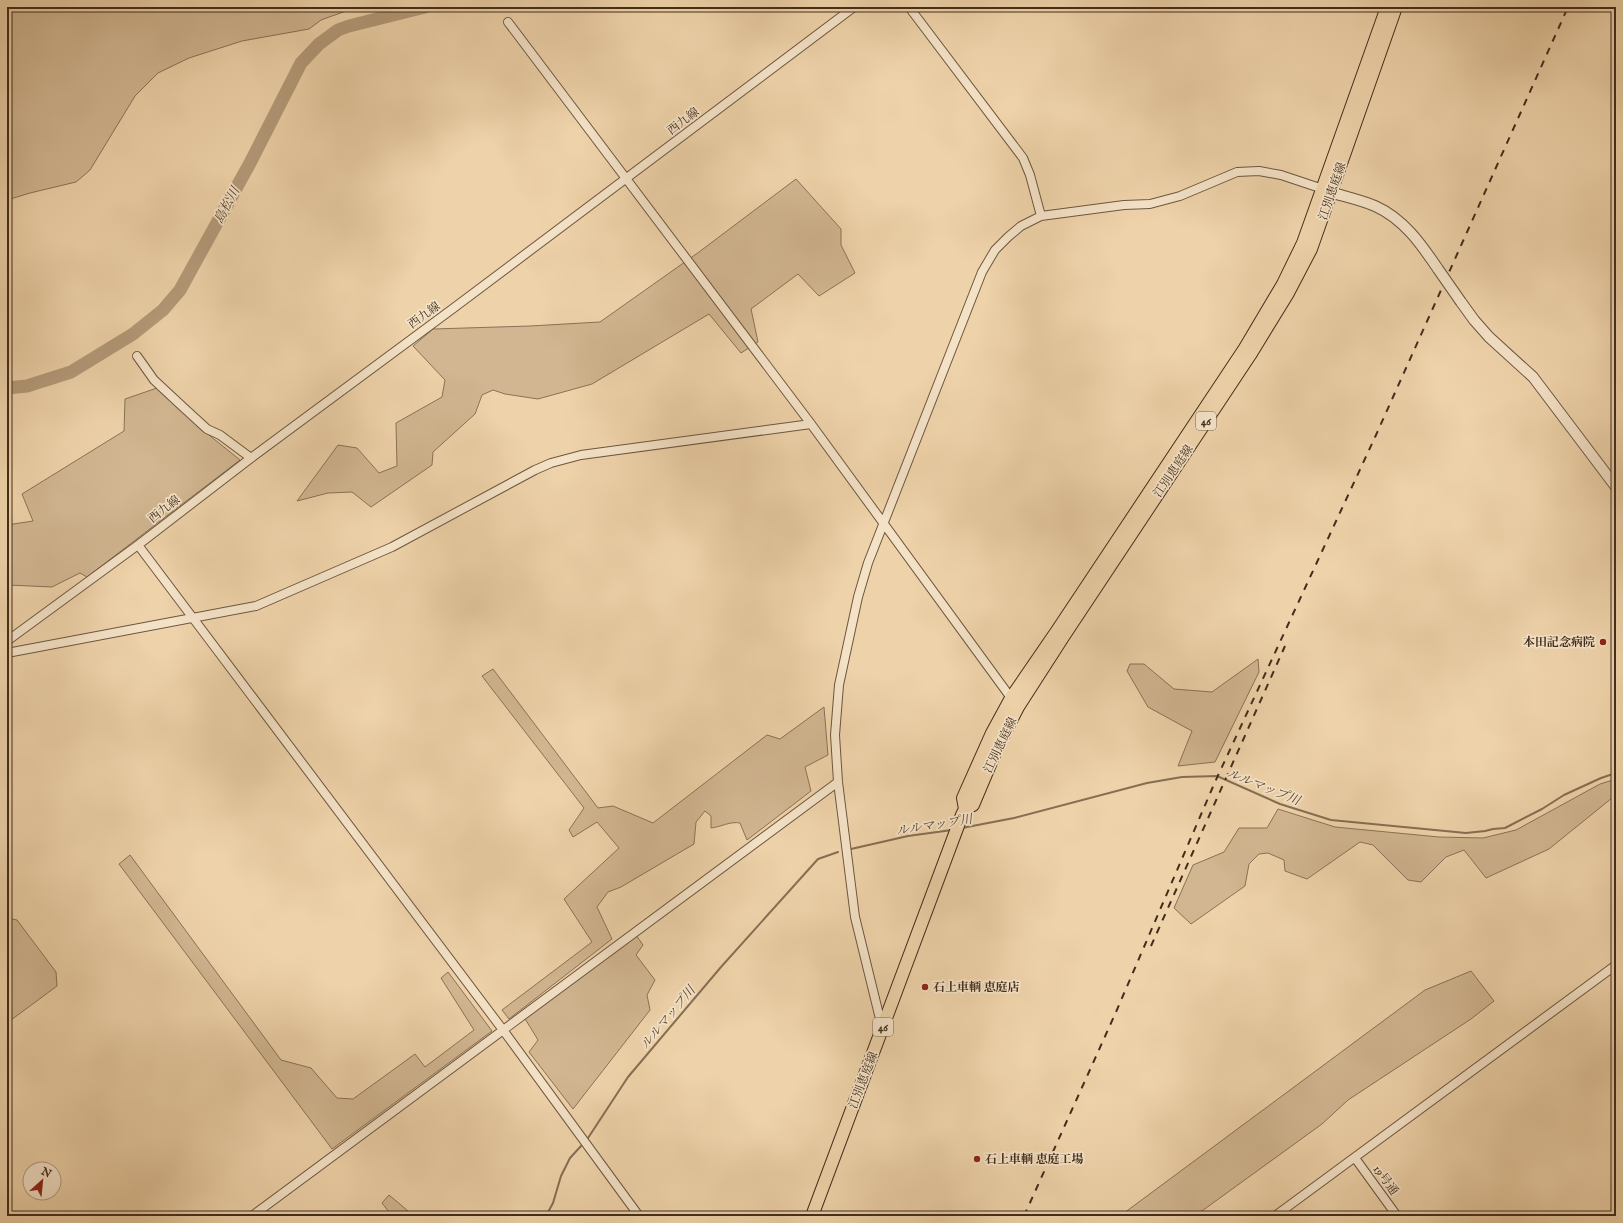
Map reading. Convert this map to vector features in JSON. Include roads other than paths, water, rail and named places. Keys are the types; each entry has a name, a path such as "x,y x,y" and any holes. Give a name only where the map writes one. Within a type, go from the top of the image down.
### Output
{"main road":[{"name":"江別恵庭線","path":"1327,191 1387,7"},
{"name":"江別恵庭線","path":"812,1216 953,837 964,812 963,798 992,732 1014,702 1057,631 1249,342 1283,284 1327,191 1396,7"}],"street":[{"name":"西九線","path":"7,641 138,545 251,458 854,7"},
{"path":"909,7 1023,158 1030,175 1041,216"},
{"path":"508,22 811,424 1014,702"},
{"path":"883,1028 855,917 838,782 835,735 839,685 858,597 868,563 982,272 994,250 1021,226 1041,216 1124,205 1150,204 1180,196 1237,172 1259,171 1281,175 1374,206 1395,217 1417,239 1474,320 1489,337 1533,376 1616,487"},
{"path":"138,356 154,380 207,429 220,435 251,458"},
{"path":"7,653 256,606 392,547 535,470 551,463 582,455 811,424"},
{"path":"138,545 503,1030 639,1216"},
{"path":"252,1216 838,782"},
{"path":"1275,1216 1616,965"},
{"name":"19号通","path":"1355,1158 1397,1216"}],"waterway":[{"name":"島松川","path":"7,388 27,386 71,372 133,334 163,310 180,290 250,163 301,63 319,44 338,30 425,7"},
{"name":"ルルマップ川","path":"962,828 1014,818 1147,783 1182,777 1217,776 1280,804 1331,820 1466,833 1505,828 1542,809 1564,795 1601,778 1616,773"},
{"name":"ルルマップ川","path":"851,849 908,836 952,830"},
{"name":"ルルマップ川","path":"588,1138 628,1077 721,967 818,859 838,852"},
{"name":"ルルマップ川","path":"546,1216 553,1203 561,1176 570,1158 581,1146"}],"railway":[{"path":"1024,1216 1116,1012 1215,782 1376,435 1568,7"},
{"path":"1151,946 1285,646"}],"place":[{"name":"本田記念病院","path":"1603,642"},
{"name":"石上車輌 恵庭店","path":"925,987"},
{"name":"石上車輌 恵庭工場","path":"977,1159"}]}
